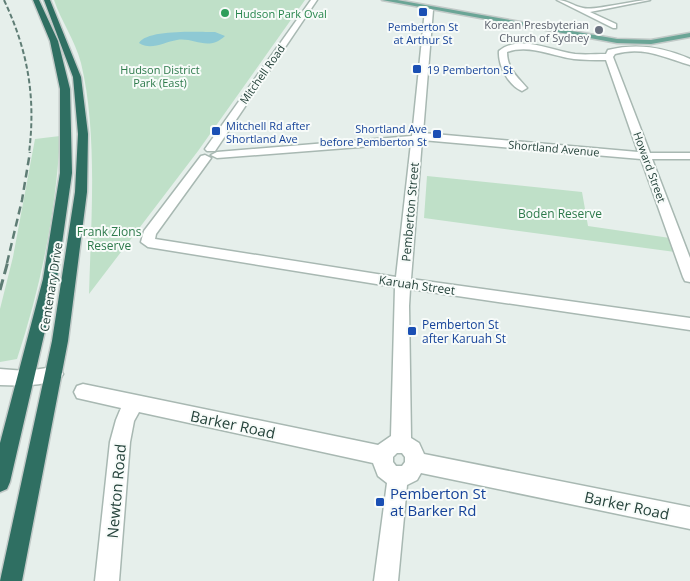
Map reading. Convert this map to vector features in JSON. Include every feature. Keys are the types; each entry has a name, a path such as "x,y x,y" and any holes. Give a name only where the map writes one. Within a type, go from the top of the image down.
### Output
{"highway":[{"name":"Centenary Drive","path":"0,482 50,279 62,207 68,141 65,89 60,62 54,41 36,0"},
{"name":"Centenary Drive","path":"10,581 54,374 75,253 80,206 83,148 80,102 75,70 64,37 47,0"}],"main road":[{"path":"384,0 617,41 651,42 690,35"}],"street":[{"name":"Mitchell Road","path":"147,239 211,154 314,0"},
{"path":"560,0 613,26"},
{"path":"583,11 647,0"},
{"name":"Pemberton Street","path":"401,444 400,331 417,138 431,9"},
{"path":"522,88 507,71 503,51 507,48 526,47 577,57 609,57 611,52 637,47 669,52 690,62"},
{"name":"Howard Street","path":"609,57 690,277"},
{"name":"Shortland Avenue","path":"211,154 417,138 647,156 690,156"},
{"name":"Karuah Street","path":"147,239 152,244 404,283 690,324"},
{"path":"0,377 26,379 54,374"},
{"name":"Barker Road","path":"83,392 383,456"},
{"name":"Newton Road","path":"107,581 120,442 125,420 134,403"},
{"path":"401,444 410,448 416,462 412,471 398,476 388,471 384,466 383,456 391,445 401,444"},
{"name":"Barker Road","path":"416,462 690,518"},
{"path":"386,581 398,476"}],"green space":[{"name":"Hudson District Park (East)","path":"54,0 305,0 198,151 89,294 92,207 90,118 81,63"},
{"path":"60,136 51,221 26,332 17,359 0,362 0,309 13,257 35,139"},
{"name":"Boden Reserve","path":"427,176 582,192 588,226 670,238 675,252 424,218"}],"water":[{"path":"215,32 225,36 219,41 207,44 183,40 153,46 139,43 152,35 162,33"}],"railway":[{"path":"4,0 19,38 28,75 31,113 29,153"},
{"path":"7,263 22,200 30,152"},
{"path":"0,290 8,261"}],"place":[{"name":"Pemberton St at Arthur St","path":"423,12"},
{"name":"Hudson Park Oval","path":"225,13"},
{"name":"Korean Presbyterian Church of Sydney","path":"599,30"},
{"name":"19 Pemberton St","path":"417,69"},
{"name":"Mitchell Rd after Shortland Ave","path":"216,131"},
{"name":"Shortland Ave before Pemberton St","path":"437,134"},
{"name":"Pemberton St after Karuah St","path":"412,331"},
{"name":"Pemberton St at Barker Rd","path":"380,502"}],"park label":[{"name":"Frank Zions Reserve","path":"109,238"}]}
